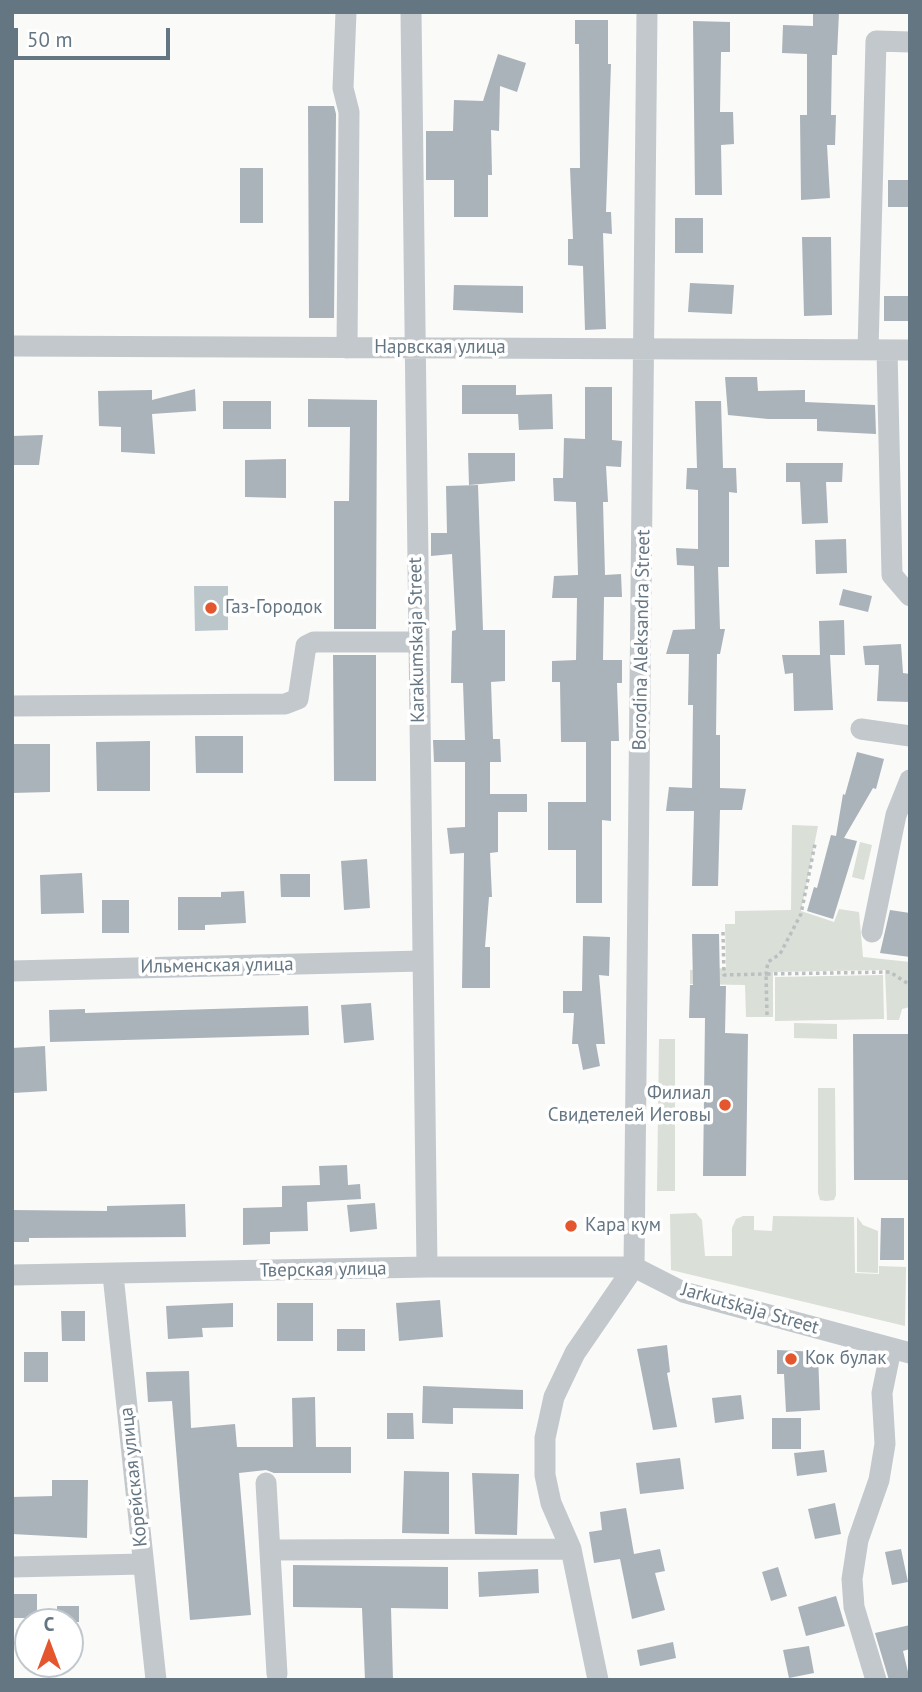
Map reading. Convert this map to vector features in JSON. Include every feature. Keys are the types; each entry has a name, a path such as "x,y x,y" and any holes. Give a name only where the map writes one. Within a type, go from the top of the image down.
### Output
{"street":[{"path":"346,12 343,88 349,111 347,348"},
{"name":"Karakumskaja Street","path":"411,12 413,348 427,1267"},
{"name":"Borodina Aleksandra Street","path":"634,1267 647,12"},
{"path":"910,42 876,41 878,350 892,575 910,596"},
{"name":"Нарвская улица","path":"12,346 910,350"},
{"path":"12,706 285,704 298,699 306,646 314,642 417,642"},
{"path":"861,729 910,736"},
{"path":"872,932 896,815 910,780"},
{"name":"Ильменская улица","path":"12,971 422,961"},
{"name":"Тверская улица","path":"12,1275 427,1267 634,1267"},
{"path":"598,1680 571,1549 551,1503 545,1475 545,1438 554,1397 575,1353 634,1267"},
{"name":"Jarkutskaja Street","path":"634,1267 683,1292 900,1351"},
{"name":"Корейская улица","path":"113,1275 156,1680"},
{"path":"876,1680 854,1606 852,1578 858,1540 879,1480 885,1444 882,1393 900,1351"},
{"path":"266,1483 277,1674"},
{"path":"270,1549 571,1549"},
{"path":"12,1567 142,1564"}],"path":[{"path":"767,1015 768,962 780,954 801,914 815,844"},
{"path":"723,932 724,975 890,972 910,985"}],"shaded area":[{"name":"Газ-Городок","path":"194,586 228,586 228,630 195,631"},
{"path":"792,825 818,826 801,911 834,922 839,909 859,912 863,957 910,962 910,1007 902,1009 899,1020 887,1020 885,970 773,972 773,1017 746,1017 745,985 690,984 690,970 726,968 725,924 735,924 735,911 791,910"},
{"path":"860,842 872,845 864,880 852,877"},
{"path":"883,975 884,1019 775,1021 775,977"},
{"path":"794,1023 837,1024 837,1039 794,1038"},
{"path":"659,1039 675,1039 675,1191 657,1191"},
{"path":"818,1088 835,1088 836,1195 834,1200 826,1201 820,1200 818,1193"},
{"path":"696,1213 702,1220 705,1256 732,1256 732,1228 736,1219 743,1216 754,1216 754,1230 772,1231 773,1216 854,1217 855,1273 879,1274 879,1266 906,1267 905,1326 671,1270 670,1214"},
{"path":"857,1217 863,1225 878,1231 878,1273 857,1272"}],"building":[{"path":"813,12 839,12 837,55 832,55 831,115 836,115 835,145 827,145 830,198 801,200 800,115 807,115 807,54 782,53 783,25 813,26"},
{"path":"575,20 608,20 608,64 611,64 606,212 611,212 612,234 603,233 606,329 585,330 583,266 568,265 568,239 573,239 570,168 580,168 579,44 575,44"},
{"path":"693,21 730,22 730,52 721,52 720,112 733,112 734,144 721,145 722,195 695,195"},
{"path":"498,54 526,63 517,92 500,86 499,131 491,130 492,175 488,175 488,217 454,217 454,180 426,180 426,131 453,131 454,100 483,101"},
{"path":"308,106 334,106 336,114 334,318 309,318"},
{"path":"240,168 263,168 263,223 240,223"},
{"path":"888,180 910,180 910,207 888,207"},
{"path":"675,218 703,218 703,253 675,253"},
{"path":"802,237 831,237 832,315 804,316"},
{"path":"690,283 734,285 732,314 688,312"},
{"path":"454,285 523,286 523,313 453,310"},
{"path":"884,296 910,296 910,321 884,321"},
{"path":"725,377 757,377 758,391 805,390 805,402 875,405 876,434 817,431 817,419 768,419 728,415"},
{"path":"462,385 516,385 516,395 552,394 553,429 519,430 518,414 462,414"},
{"path":"585,387 612,387 612,440 622,441 621,467 606,466 608,502 603,502 605,575 621,574 622,597 604,597 603,660 622,660 622,683 617,683 619,741 611,741 611,821 602,820 602,903 576,903 576,850 548,850 548,802 586,802 586,742 561,742 560,682 552,682 552,661 576,660 577,598 552,598 554,576 578,575 576,502 554,501 553,478 563,478 564,438 585,439"},
{"path":"195,389 196,411 152,414 155,454 121,452 121,427 99,426 98,391 152,390 152,400"},
{"path":"308,399 377,400 376,629 334,629 334,501 349,501 350,427 308,427"},
{"path":"223,401 271,401 271,429 223,429"},
{"path":"695,401 721,401 723,468 736,468 737,493 729,492 729,567 718,567 720,629 725,629 720,654 717,654 716,735 720,735 720,788 746,789 742,810 720,810 718,886 692,886 694,811 666,811 669,787 692,788 693,705 688,705 689,654 666,654 673,630 695,629 694,566 677,565 676,548 698,549 698,490 686,489 687,468 697,468"},
{"path":"43,435 39,465 12,465 12,436"},
{"path":"468,453 515,453 515,481 469,485"},
{"path":"286,459 286,498 245,497 245,460"},
{"path":"786,463 843,463 842,482 826,482 828,523 802,524 800,482 786,482"},
{"path":"478,485 483,630 505,630 505,681 491,682 493,739 500,739 501,762 490,762 490,794 527,794 527,812 498,812 498,852 490,853 492,897 489,897 485,947 490,947 490,988 462,988 464,853 450,854 447,828 465,827 465,762 434,762 433,740 465,740 463,683 451,683 452,631 456,630 452,554 431,556 431,533 447,533 446,486"},
{"path":"846,539 847,573 816,574 815,540"},
{"path":"843,589 872,596 868,612 839,605"},
{"path":"844,620 845,655 830,655 833,710 794,711 793,673 785,674 782,655 820,655 819,621"},
{"path":"901,644 903,673 910,674 910,702 877,701 879,665 865,665 863,646"},
{"path":"333,655 376,655 376,781 334,781"},
{"path":"195,736 243,736 243,773 196,773"},
{"path":"150,741 150,791 97,791 96,742"},
{"path":"12,744 50,744 50,792 12,793"},
{"path":"857,752 884,759 876,789 873,788 844,838 857,841 833,919 807,911 814,887 817,888 831,835 836,836 843,794 845,795"},
{"path":"367,859 370,908 344,910 341,861"},
{"path":"82,873 84,913 41,914 40,875"},
{"path":"280,874 310,874 310,897 281,897"},
{"path":"244,891 246,923 205,925 205,930 178,930 178,897 221,897 221,892"},
{"path":"102,900 129,900 129,933 102,933"},
{"path":"890,910 910,913 910,957 880,953"},
{"name":"Филиал Свидетелей Иеговы","path":"692,934 719,934 720,986 726,986 725,1033 748,1034 746,1176 703,1176 705,1018 689,1018 690,985 693,985"},
{"path":"583,936 610,937 609,976 599,975 605,1044 596,1044 600,1066 583,1070 578,1044 572,1044 574,1013 563,1013 563,991 582,991"},
{"path":"371,1003 374,1040 344,1043 341,1005"},
{"path":"308,1006 309,1035 50,1042 49,1010 85,1009 85,1013"},
{"path":"853,1034 910,1034 910,1180 854,1180"},
{"path":"45,1046 47,1091 13,1093 12,1048"},
{"path":"347,1165 348,1185 360,1184 361,1199 307,1202 308,1231 270,1232 270,1244 243,1245 243,1208 282,1207 282,1186 320,1185 319,1166"},
{"path":"375,1203 377,1229 350,1232 347,1205"},
{"path":"185,1204 186,1237 29,1238 29,1242 12,1242 12,1210 107,1211 107,1206"},
{"path":"881,1218 904,1218 904,1260 880,1260"},
{"path":"440,1300 443,1337 399,1341 396,1303"},
{"path":"233,1303 233,1327 202,1328 203,1337 168,1339 166,1306"},
{"path":"277,1303 313,1303 313,1341 277,1341"},
{"path":"61,1311 85,1311 85,1341 62,1341"},
{"path":"337,1329 365,1329 365,1351 337,1351"},
{"path":"667,1345 670,1372 667,1373 677,1427 653,1430 637,1349"},
{"path":"777,1350 818,1352 820,1410 786,1412 784,1374 777,1374"},
{"path":"24,1352 48,1352 48,1382 24,1382"},
{"path":"189,1371 191,1428 235,1424 237,1447 293,1447 292,1398 315,1397 316,1447 351,1447 351,1473 274,1473 266,1470 239,1473 251,1615 190,1620 172,1401 148,1402 146,1372"},
{"path":"423,1386 523,1390 523,1409 453,1408 453,1424 422,1423"},
{"path":"741,1395 744,1419 715,1423 712,1398"},
{"path":"387,1413 413,1413 414,1439 387,1439"},
{"path":"772,1418 801,1418 801,1449 772,1449"},
{"path":"824,1450 827,1472 797,1476 794,1453"},
{"path":"680,1458 684,1489 640,1494 636,1463"},
{"path":"404,1471 449,1472 449,1534 402,1533"},
{"path":"472,1473 519,1474 517,1535 475,1534"},
{"path":"52,1480 88,1480 87,1538 12,1534 12,1497 52,1496"},
{"path":"835,1503 841,1534 815,1539 808,1509"},
{"path":"626,1508 634,1554 660,1549 665,1571 655,1573 665,1610 632,1619 620,1559 594,1563 589,1532 602,1530 600,1512"},
{"path":"901,1549 908,1582 892,1585 885,1552"},
{"path":"293,1565 448,1567 448,1609 391,1608 393,1680 365,1680 362,1608 293,1607"},
{"path":"778,1567 787,1596 771,1601 762,1572"},
{"path":"538,1569 539,1593 479,1597 478,1572"},
{"path":"12,1594 37,1594 37,1608 14,1608 12,1618"},
{"path":"836,1596 845,1626 806,1636 798,1607"},
{"path":"57,1606 79,1606 79,1608"},
{"path":"910,1625 910,1649 903,1651 910,1680 889,1680 875,1633"},
{"path":"673,1642 676,1658 640,1666 637,1650"},
{"path":"809,1646 814,1673 789,1678 783,1650"}],"place":[{"name":"Газ-Городок","path":"211,608"},
{"name":"Филиал Свидетелей Иеговы","path":"725,1105"},
{"name":"Кара кум","path":"571,1226"},
{"name":"Кок булак","path":"791,1359"}]}
